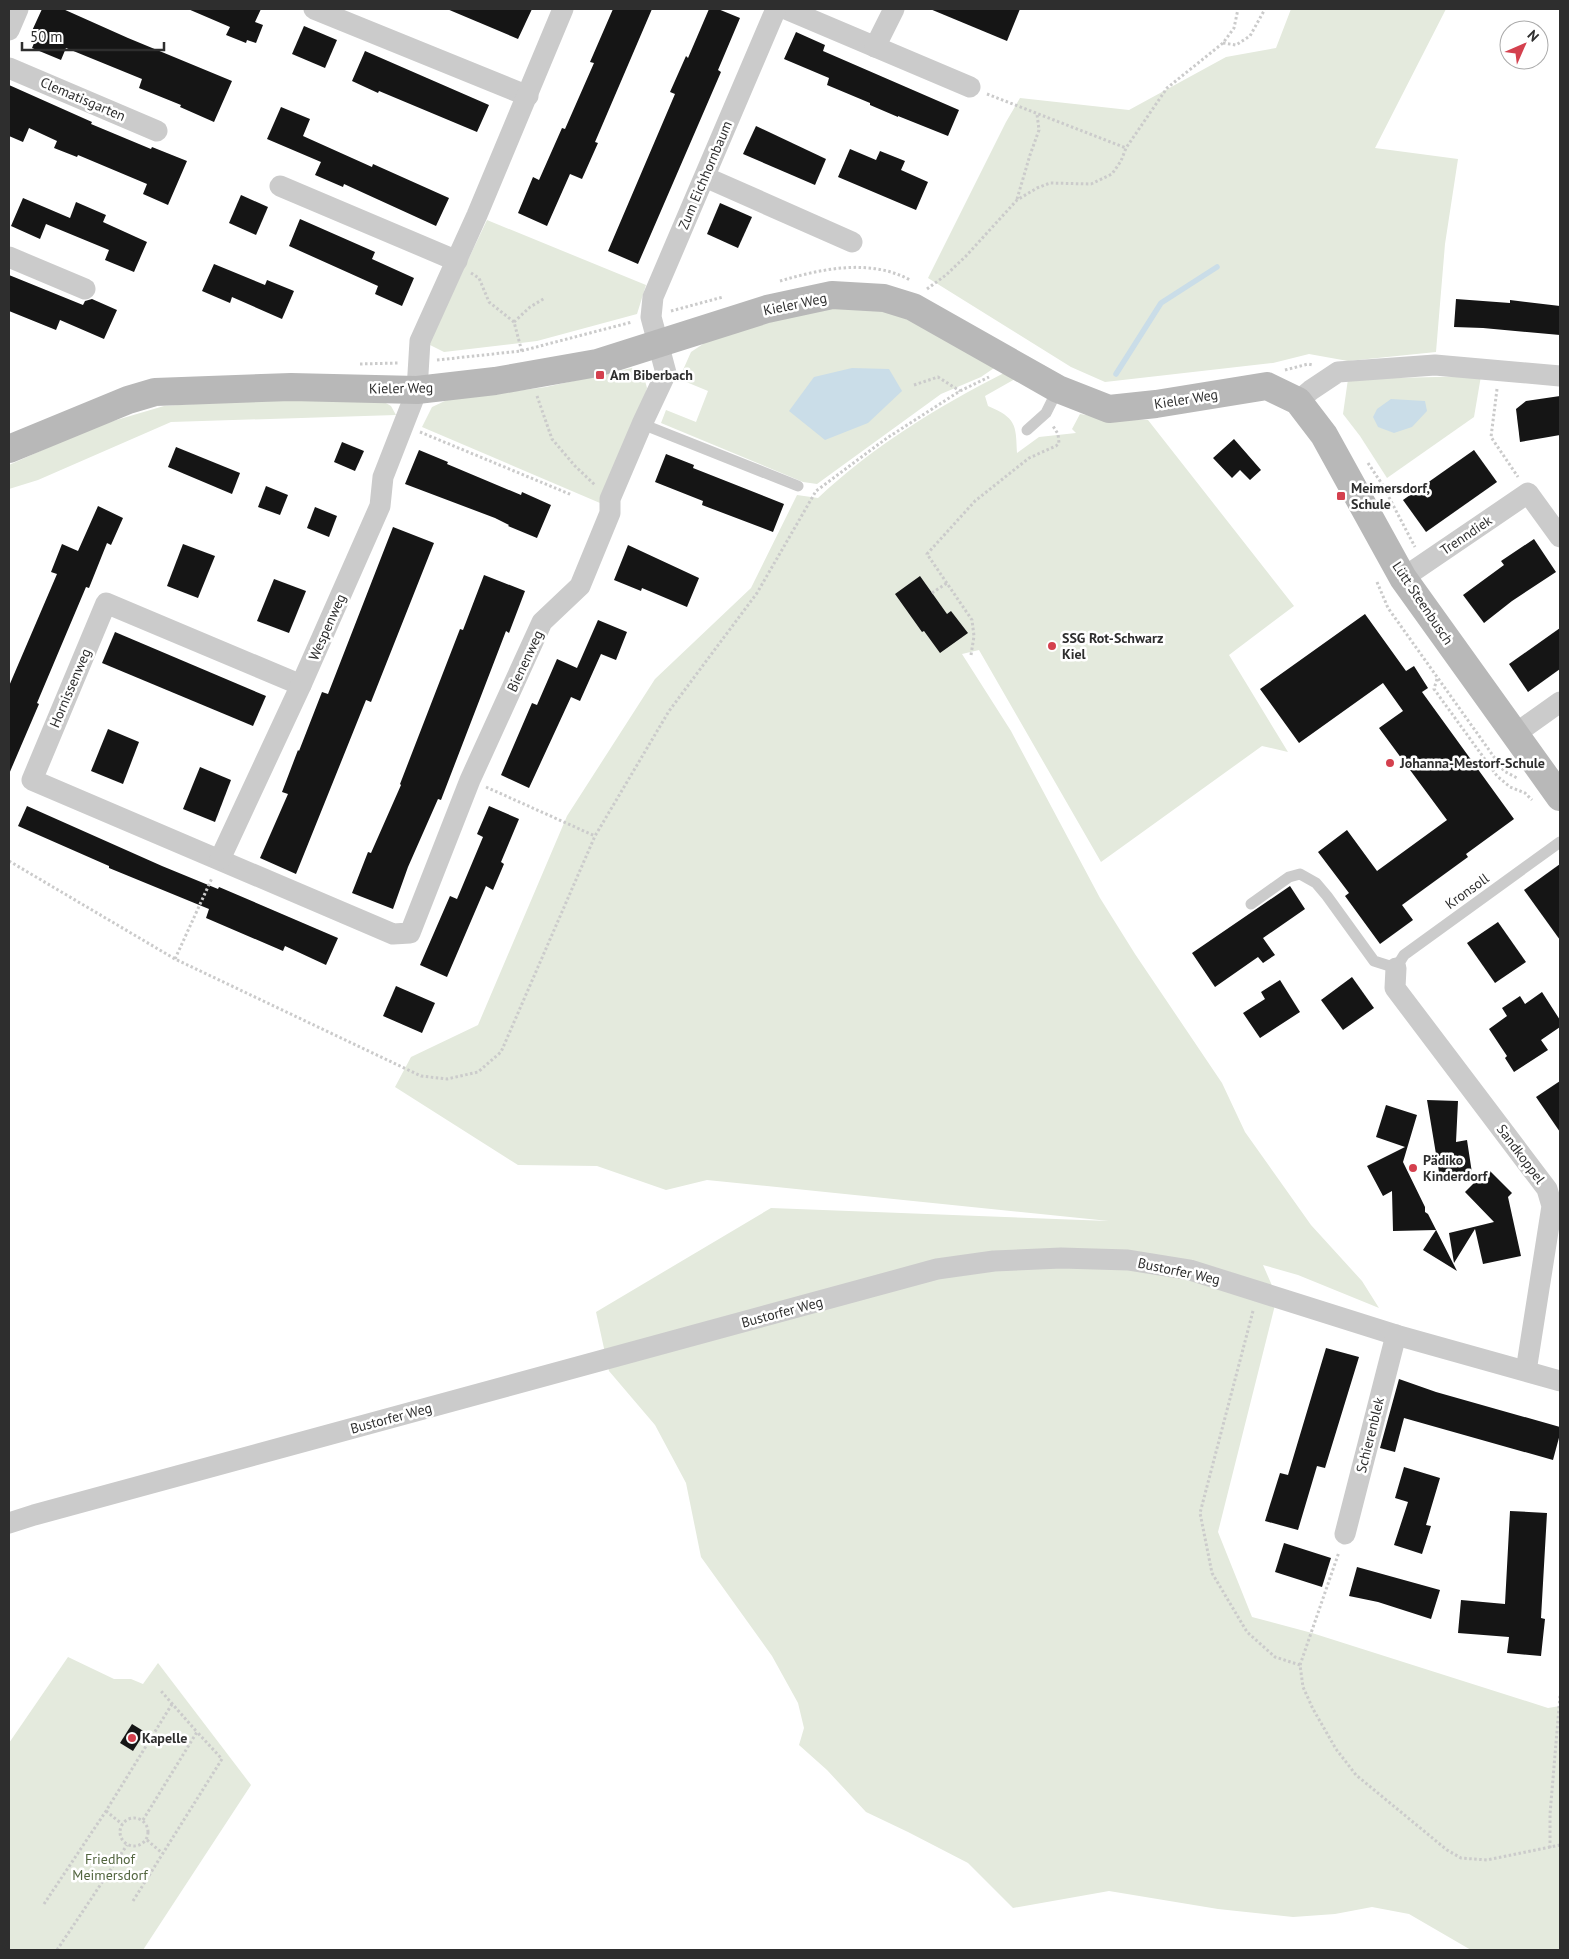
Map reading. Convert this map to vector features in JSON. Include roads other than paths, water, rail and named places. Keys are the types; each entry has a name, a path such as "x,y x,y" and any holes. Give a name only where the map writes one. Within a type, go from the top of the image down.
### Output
{"street":[{"path":"9,30 18,9"},
{"path":"314,9 528,96"},
{"path":"417,390 420,341 528,96 564,9"},
{"name":"Zum Eichhornbaum","path":"658,343 651,317 653,297 776,9"},
{"path":"786,9 970,87"},
{"path":"875,47 894,9"},
{"name":"Clematisgarten","path":"9,68 157,131"},
{"path":"705,177 852,242"},
{"path":"280,186 456,261"},
{"path":"9,257 85,289"},
{"name":"Kieler Weg","path":"9,449 128,400 154,392 291,388 417,390 495,382 597,363 767,309 832,295 884,298 913,307 1058,389 1109,409 1156,404 1267,386 1298,401"},
{"name":"Bienenweg","path":"220,860 393,934 410,933 470,780 542,622 580,586 610,513 610,499 666,373 658,343"},
{"path":"1298,401 1338,372 1435,365 1560,376"},
{"name":"Wespenweg","path":"220,860 301,685 380,506 383,477 417,390"},
{"name":"Lütt Steenbusch","path":"1298,401 1324,435 1403,578 1515,734 1548,801"},
{"name":"Trenndiek","path":"1403,578 1528,492 1560,537"},
{"name":"Hornissenweg","path":"220,860 32,780 106,603 301,685"},
{"path":"1515,734 1560,702"},
{"name":"Sandkoppel","path":"1396,968 1395,988 1547,1189 1552,1206 1526,1371"},
{"name":"Bustorfer Weg","path":"9,1523 937,1269 994,1261 1060,1258 1128,1260 1190,1270 1396,1335 1560,1381"},
{"name":"Schierenblek","path":"1345,1534 1396,1335"}],"lane":[{"path":"1027,430 1046,413 1058,389"},
{"path":"642,424 798,486"},
{"name":"Kronsoll","path":"1396,968 1404,955 1560,842"},
{"path":"1251,904 1288,877 1300,874 1316,883 1374,961 1396,968"}],"water":[{"path":"852,368 889,369 902,391 868,423 825,440 789,411 814,377"},
{"path":"1391,399 1425,401 1427,411 1412,427 1394,433 1378,427 1373,417 1377,409"}],"waterway":[{"path":"1116,374 1161,303 1217,267"}],"place":[{"name":"Am Biberbach","path":"600,375"},
{"name":"Meimersdorf, Schule","path":"1341,496"},
{"name":"SSG Rot-Schwarz Kiel","path":"1052,646"},
{"name":"Johanna-Mestorf-Schule","path":"1390,763"},
{"name":"Pädiko Kinderdorf","path":"1413,1168"},
{"name":"Kapelle","path":"132,1738"}],"park label":[{"name":"Friedhof Meimersdorf","path":"110,1868"}]}
